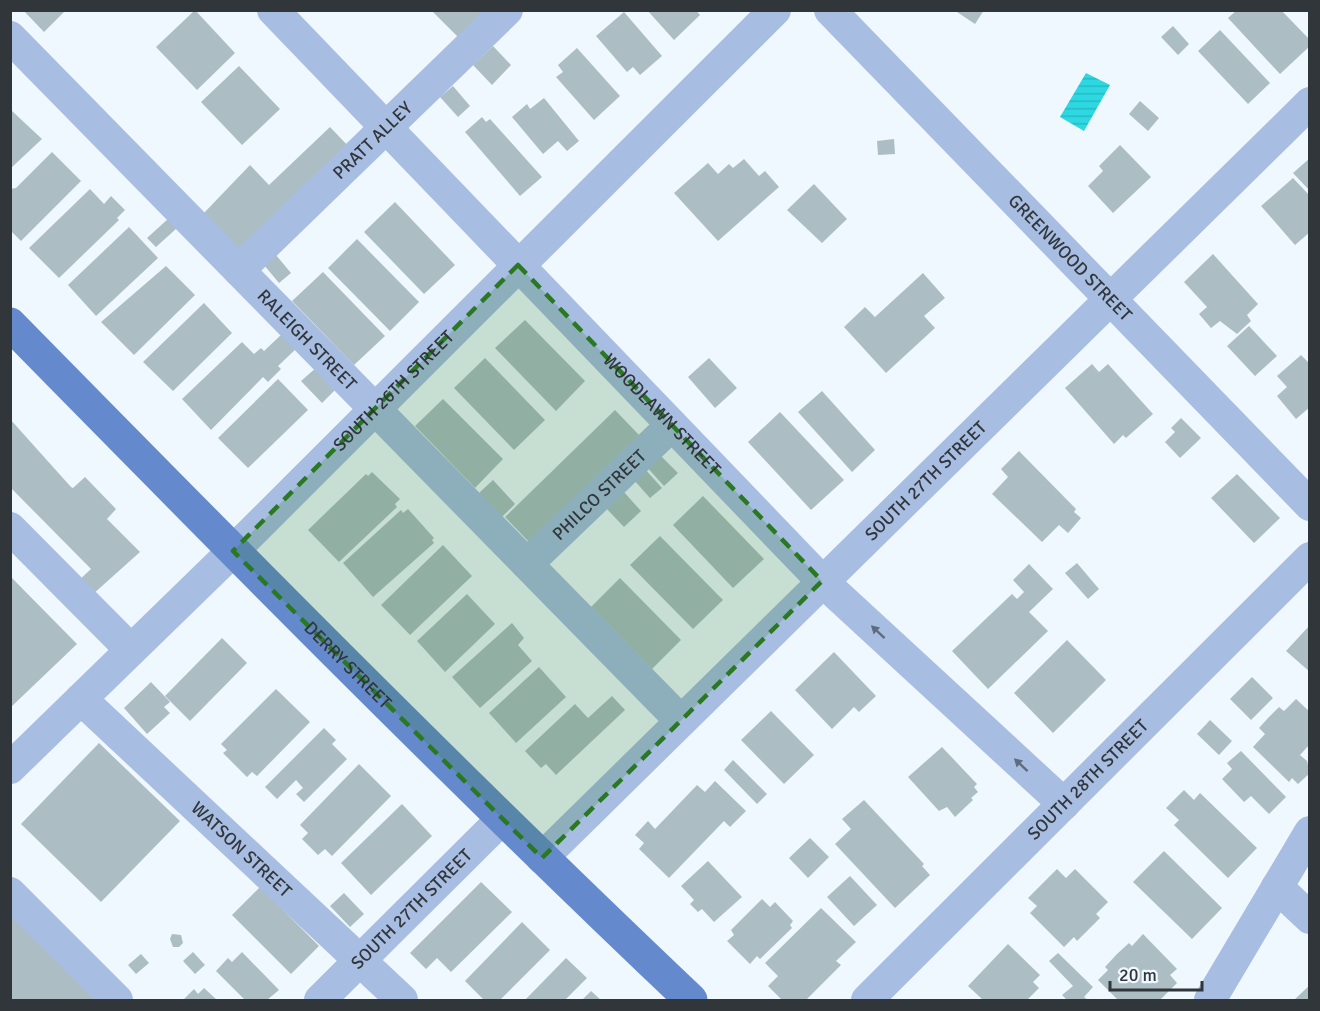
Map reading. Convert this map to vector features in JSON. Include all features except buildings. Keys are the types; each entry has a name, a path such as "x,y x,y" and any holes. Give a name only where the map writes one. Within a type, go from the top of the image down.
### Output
{"main road":[{"name":"DERRY STREET","path":"10,324 233,551 502,819 691,1000"}],"street":[{"name":"WOODLAWN STREET","path":"273,10 822,581 1064,804"},
{"name":"PRATT ALLEY","path":"239,270 507,10"},
{"name":"SOUTH 26TH STREET","path":"10,768 233,551 775,10"},
{"name":"GREENWOOD STREET","path":"830,10 1310,505"},
{"name":"RALEIGH STREET","path":"10,37 680,720"},
{"name":"SOUTH 27TH STREET","path":"542,858 1310,103"},
{"name":"PHILCO STREET","path":"527,564 672,425"},
{"path":"10,528 131,650"},
{"name":"SOUTH 28TH STREET","path":"867,1000 1310,558"},
{"name":"WATSON STREET","path":"81,699 402,1000"},
{"name":"SOUTH 27TH STREET","path":"320,1000 502,819"},
{"path":"1210,1000 1310,832"},
{"path":"1277,887 1310,918"},
{"path":"10,892 117,1000"}],"highlighted area":[{"path":"518,265 822,581 542,858 233,551"}],"water":[{"path":"1086,73 1110,85 1084,131 1060,117"}]}
